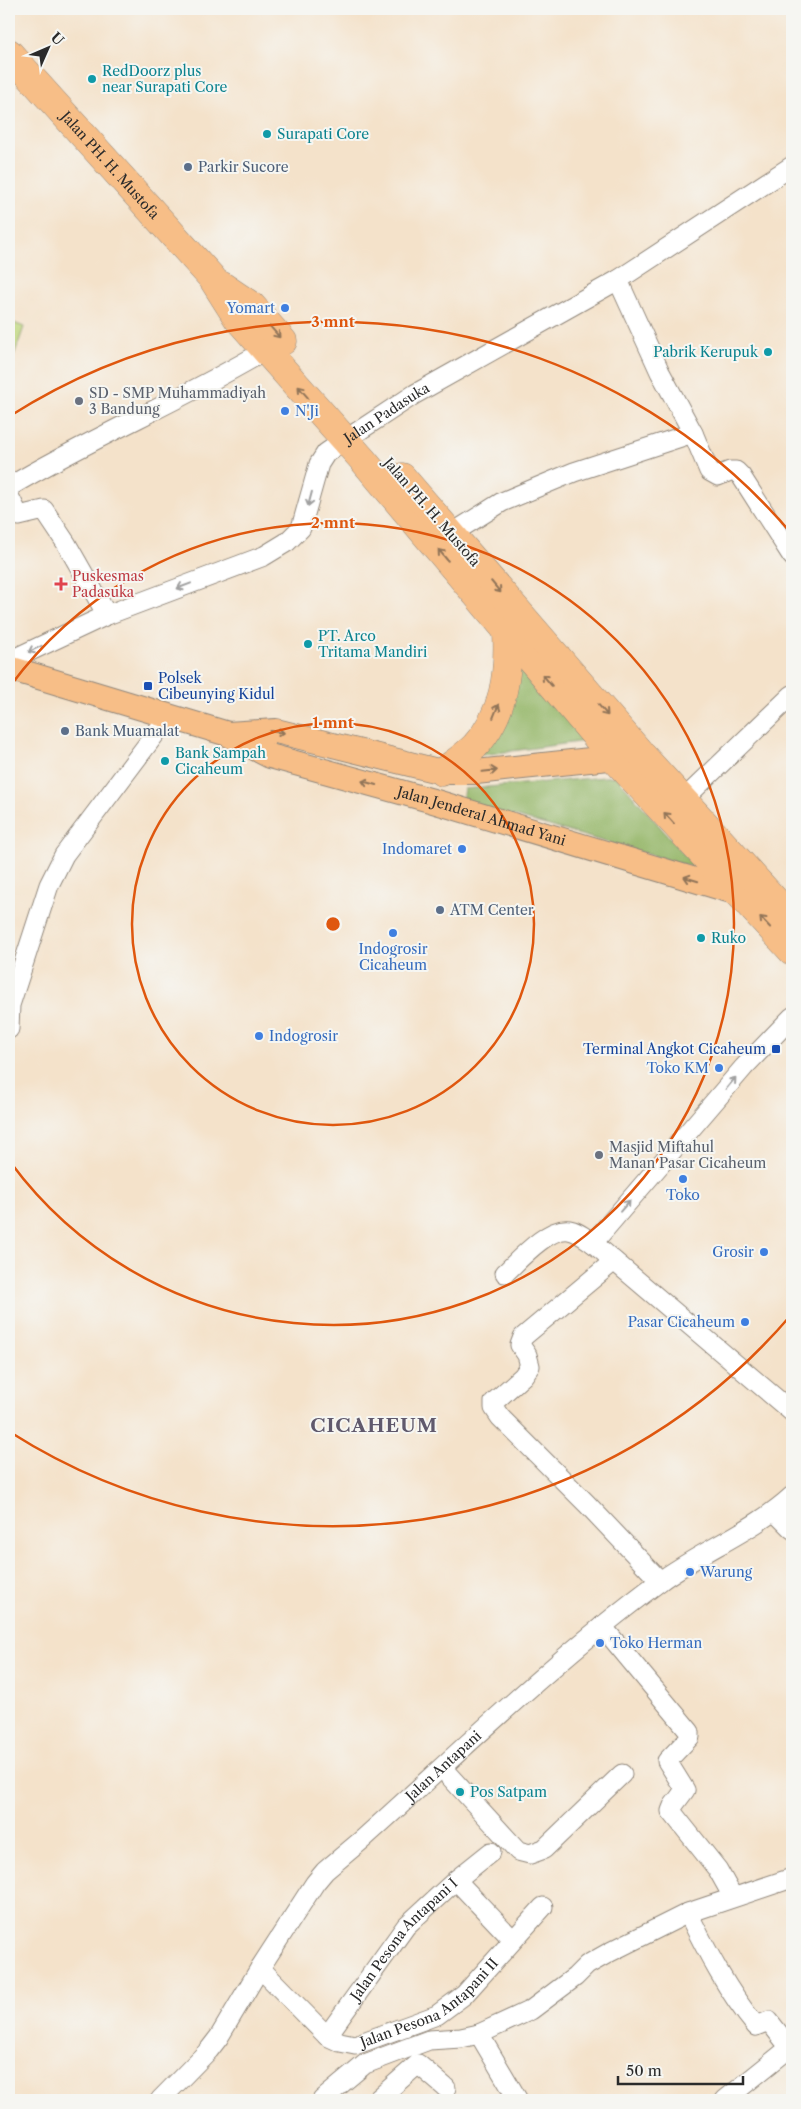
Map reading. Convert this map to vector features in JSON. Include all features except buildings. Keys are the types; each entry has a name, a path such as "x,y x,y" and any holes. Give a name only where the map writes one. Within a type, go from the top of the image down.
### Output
{"highway":[{"name":"Jalan PH. H. Mustofa","path":"9,53 212,278 238,319 266,350 353,434 451,534 642,755"},
{"name":"Jalan PH. H. Mustofa","path":"212,278 252,306 508,633 613,757"},
{"path":"442,772 476,745 496,714 507,673 508,633"},
{"path":"642,755 792,918"},
{"path":"613,757 792,951"}],"main road":[{"name":"Jalan Jenderal Ahmad Yani","path":"10,670 228,734 270,756 433,801 738,893"},
{"name":"Jalan Jenderal Ahmad Yani","path":"228,734 276,731 442,772 476,772 642,755"},
{"path":"433,801 442,772"}],"street":[{"name":"Jalan Padasuka","path":"10,670 107,615 264,556 287,542 301,528 319,464 326,453 415,394 618,280 792,166"},
{"path":"618,280 660,372 693,433 712,474 718,476 736,470 742,476 792,556"},
{"path":"9,487 266,350"},
{"path":"451,534 502,502 574,472 693,433"},
{"path":"9,496 19,516 44,510 66,543 107,615"},
{"path":"683,800 792,695"},
{"path":"9,1029 10,1005 49,885 64,855 168,717"},
{"path":"593,1243 744,1067 792,1017"},
{"path":"505,1273 548,1235 566,1229 574,1231 593,1243 792,1412"},
{"path":"614,1261 563,1302 523,1338 520,1344 527,1355 530,1366 523,1376 494,1402 494,1408 500,1417 587,1504 660,1581"},
{"name":"Jalan Antapani","path":"160,2100 214,2043 260,1968 315,1883 325,1871 364,1839 602,1626 660,1581 710,1549 775,1512 792,1496"},
{"path":"775,1512 792,1529"},
{"path":"602,1626 690,1732 690,1737 667,1761 685,1790 671,1811 718,1870 733,1897"},
{"path":"442,1768 518,1850 530,1854 544,1849 622,1774"},
{"name":"Jalan Pesona Antapani I","path":"326,2036 406,1926 456,1880 491,1852"},
{"path":"322,2100 365,2064 429,2040 461,2038 479,2034 531,2010 575,1977 587,1965 688,1913 792,1878"},
{"path":"456,1880 513,1940"},
{"name":"Jalan Pesona Antapani II","path":"260,1968 326,2036 340,2042 355,2044 437,2016 464,1996 543,1907"},
{"path":"688,1913 706,1950 742,2010 756,2026 769,2021 791,2047 725,2100"},
{"path":"479,2034 518,2100"},
{"path":"377,2100 418,2064 446,2088"}],"green space":[{"path":"9,321 24,327 9,370"},
{"path":"515,655 586,741 482,755"},
{"path":"616,776 696,868 462,801 464,789"}],"place":[{"name":"RedDoorz plus near Surapati Core","path":"92,79"},
{"name":"Surapati Core","path":"267,134"},
{"name":"Parkir Sucore","path":"188,167"},
{"name":"Yomart","path":"285,308"},
{"name":"Pabrik Kerupuk","path":"768,352"},
{"name":"SD - SMP Muhammadiyah 3 Bandung","path":"79,401"},
{"name":"N'Ji","path":"285,411"},
{"name":"Puskesmas Padasuka","path":"61,584"},
{"name":"PT. Arco Tritama Mandiri","path":"308,644"},
{"name":"Polsek Cibeunying Kidul","path":"148,686"},
{"name":"Bank Muamalat","path":"65,731"},
{"name":"Bank Sampah Cicaheum","path":"165,761"},
{"name":"Indomaret","path":"462,849"},
{"name":"ATM Center","path":"440,910"},
{"name":"Indogrosir Cicaheum","path":"393,933"},
{"name":"Ruko","path":"701,938"},
{"name":"Indogrosir","path":"259,1036"},
{"name":"Terminal Angkot Cicaheum","path":"776,1049"},
{"name":"Toko KM","path":"719,1068"},
{"name":"Masjid Miftahul Manan Pasar Cicaheum","path":"599,1155"},
{"name":"Toko","path":"683,1179"},
{"name":"Grosir","path":"764,1252"},
{"name":"Pasar Cicaheum","path":"745,1322"},
{"name":"Warung","path":"690,1572"},
{"name":"Toko Herman","path":"600,1643"},
{"name":"Pos Satpam","path":"460,1792"}],"district":[{"name":"CICAHEUM","path":"374,1425"}]}
